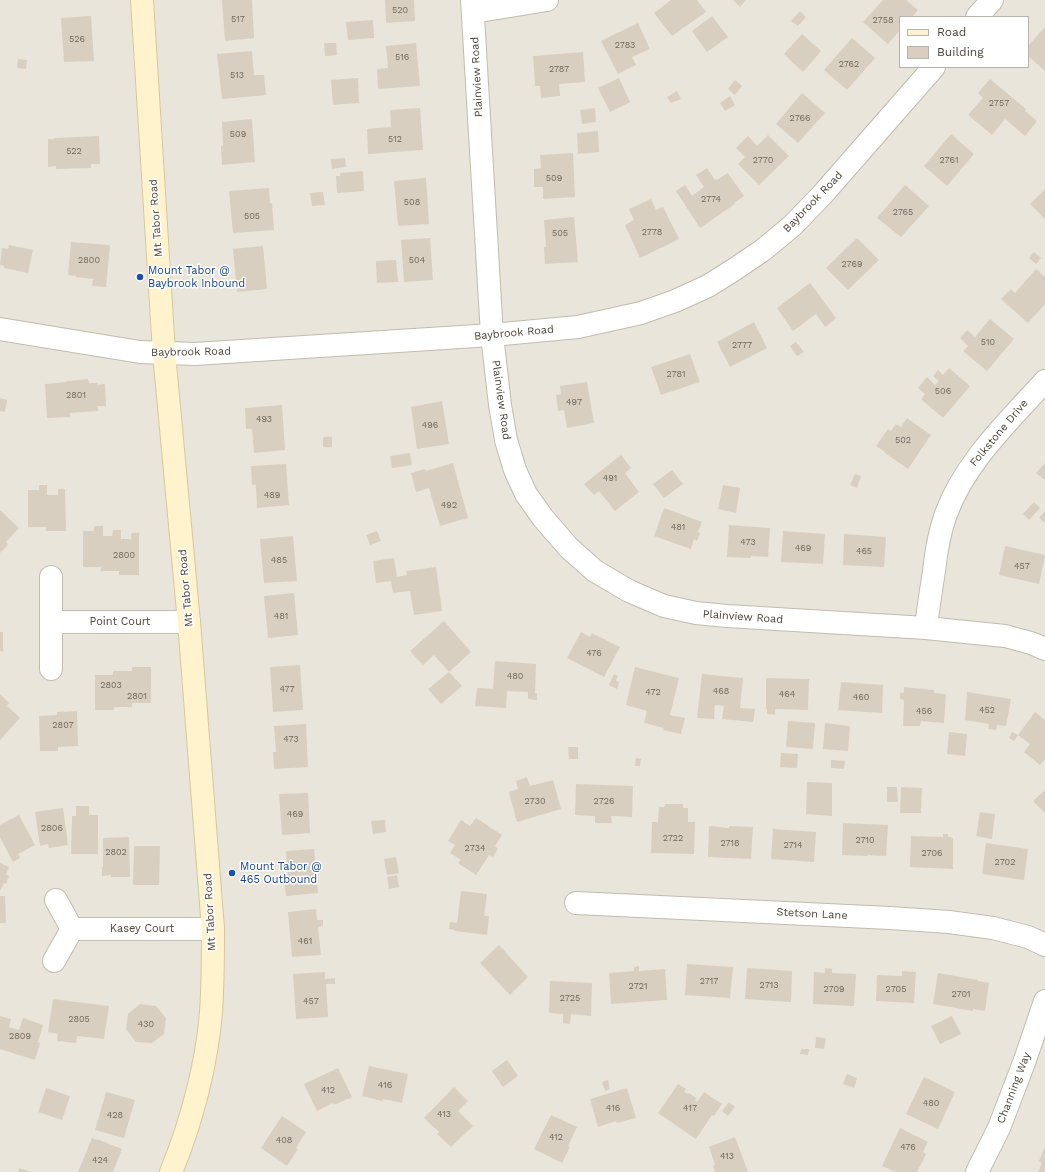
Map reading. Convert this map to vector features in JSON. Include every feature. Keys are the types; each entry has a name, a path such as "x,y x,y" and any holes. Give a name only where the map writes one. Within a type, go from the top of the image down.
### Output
{"street":[{"name":"Mt Tabor Road","path":"142,0 164,353 189,622 212,929 211,1013 204,1059 185,1132 170,1172"},
{"path":"472,6 547,0"},
{"path":"978,16 992,0"},
{"name":"Plainview Road","path":"472,6 492,335 500,405 506,440 515,470 526,494 543,518 569,548 595,571 629,591 664,606 696,613 926,628 1005,636 1031,643 1045,650"},
{"name":"Baybrook Road","path":"0,329 140,352 195,354 578,328 641,313 675,301 708,286 735,270 763,250 792,226 822,195 933,68"},
{"name":"Folkstone Drive","path":"926,628 938,542 945,515 955,493 968,470 991,440 1045,381"},
{"path":"51,577 51,668"},
{"name":"Point Court","path":"51,622 189,622"},
{"path":"54,961 72,929 56,900"},
{"name":"Stetson Lane","path":"576,903 875,917 949,922 993,928 1028,937 1045,945"},
{"name":"Kasey Court","path":"72,929 212,929"},
{"name":"Channing Way","path":"977,1172 999,1128 1025,1060 1045,1001"}],"shaded area":[{"path":"0,0 1045,0 1045,1172 0,1172"}],"building":[{"path":"222,0 252,0 254,38 225,41"},
{"path":"385,0 414,0 415,21 386,23"},
{"path":"671,0 697,0 706,12 672,36 654,13"},
{"path":"733,0 746,0 740,7"},
{"path":"883,0 906,0 918,10 913,16 899,16 899,31 888,44 863,22"},
{"path":"800,11 806,17 798,26 791,21"},
{"path":"91,16 94,61 64,62 61,18"},
{"path":"712,16 728,37 707,52 692,31"},
{"path":"373,20 374,38 348,40 346,22"},
{"path":"638,23 650,49 632,57 636,65 618,74 601,41"},
{"path":"1045,27 1045,71 1029,57 1029,45"},
{"path":"802,34 821,51 803,72 784,54"},
{"path":"852,38 875,58 847,90 824,70"},
{"path":"324,43 336,43 337,55 325,56"},
{"path":"416,43 420,86 378,89 377,69 388,68 386,46"},
{"path":"252,51 254,75 264,75 266,95 222,99 217,54"},
{"path":"583,52 585,82 559,84 560,96 541,98 540,86 535,86 533,56"},
{"path":"18,59 27,60 26,69 17,68"},
{"path":"358,78 359,103 333,105 331,80"},
{"path":"619,78 630,102 610,112 598,88"},
{"path":"990,79 1026,109 1025,111 1037,121 1025,136 1005,119 992,135 968,115 983,98 978,93"},
{"path":"735,80 742,86 735,95 728,89"},
{"path":"677,91 681,99 671,103 667,97"},
{"path":"802,93 825,113 798,143 776,124"},
{"path":"730,96 735,105 725,111 720,103"},
{"path":"420,108 423,150 368,154 367,129 391,127 390,110"},
{"path":"595,108 596,122 582,124 580,110"},
{"path":"252,119 255,162 222,165 222,122"},
{"path":"598,131 599,152 578,154 577,133"},
{"path":"951,134 974,154 947,186 924,166"},
{"path":"768,135 789,156 759,185 738,164 745,157 736,148 748,136 757,146"},
{"path":"99,136 100,164 91,164 91,168 56,169 56,166 48,167 48,139"},
{"path":"573,153 575,197 543,199 543,187 534,187 534,169 541,168 540,155"},
{"path":"345,158 346,167 332,169 331,159"},
{"path":"707,168 715,180 728,173 744,196 700,228 676,191 685,185 692,196 704,187 696,175"},
{"path":"363,171 364,191 337,193 336,176 340,176 340,173"},
{"path":"426,178 429,224 398,226 394,181"},
{"path":"905,185 929,206 901,237 877,218"},
{"path":"269,188 270,203 272,203 274,230 233,233 229,191"},
{"path":"1045,189 1045,219 1030,204"},
{"path":"323,192 325,205 312,206 310,193"},
{"path":"651,199 656,210 663,207 679,239 640,258 625,225 634,220 629,209"},
{"path":"574,217 578,262 545,264 544,247 546,247 544,220"},
{"path":"430,238 433,280 404,282 401,240"},
{"path":"857,238 879,260 848,290 826,268"},
{"path":"71,242 110,245 106,287 92,286 93,279 68,275"},
{"path":"9,245 33,250 28,273 4,268 4,266 0,265 2,248 8,249"},
{"path":"263,246 267,289 237,292 233,249"},
{"path":"1034,252 1041,258 1036,264 1029,258"},
{"path":"396,260 398,282 377,283 376,261"},
{"path":"1036,269 1045,277 1045,304 1028,323 1001,299 1011,289 1015,293"},
{"path":"810,283 836,318 825,327 816,314 793,331 777,308"},
{"path":"990,319 1014,339 987,371 963,351 968,346 960,338 967,330 975,337"},
{"path":"754,322 767,348 730,367 717,342"},
{"path":"796,342 804,352 797,356 790,346"},
{"path":"690,354 700,382 661,395 651,367"},
{"path":"949,368 970,386 943,418 921,399 925,394 918,388 927,377 935,385 939,381 933,376 938,370 943,375"},
{"path":"88,379 89,383 97,383 97,385 105,384 106,406 98,406 98,411 70,413 70,417 47,418 45,384"},
{"path":"587,382 594,423 567,428 564,410 558,411 556,395 561,394 560,386"},
{"path":"0,398 7,400 5,412 0,411"},
{"path":"442,401 449,444 417,449 411,407"},
{"path":"282,405 285,450 254,453 252,429 246,429 245,408"},
{"path":"907,418 931,435 908,469 876,446 888,429 891,431 896,424 901,427"},
{"path":"323,437 332,437 332,447 323,447"},
{"path":"410,453 412,465 392,468 390,456"},
{"path":"621,455 631,468 625,473 639,492 615,511 599,491 594,495 584,484"},
{"path":"453,463 468,518 440,526 429,488 416,492 411,473 425,469 426,471"},
{"path":"1045,463 1045,480 1036,473"},
{"path":"286,464 289,505 257,508 256,485 252,485 251,466"},
{"path":"672,470 683,484 664,498 653,484"},
{"path":"855,474 861,476 857,488 850,485"},
{"path":"39,485 47,485 47,495 58,495 58,489 65,489 66,531 46,531 46,527 28,527 28,490 39,490"},
{"path":"723,485 740,488 736,513 718,509"},
{"path":"1034,502 1040,508 1029,520 1023,514"},
{"path":"664,508 702,522 698,532 700,533 697,541 694,539 691,549 654,536"},
{"path":"0,510 19,528 6,542 8,545 0,553"},
{"path":"1045,511 1045,523 1039,518"},
{"path":"729,525 770,528 768,557 727,557"},
{"path":"94,526 103,526 103,536 112,536 113,530 121,530 121,539 131,539 131,533 139,533 139,575 119,575 119,571 101,571 101,567 83,567 83,531 94,531"},
{"path":"377,531 381,541 370,545 366,535"},
{"path":"783,531 825,534 823,564 781,562"},
{"path":"844,534 886,537 884,567 843,565"},
{"path":"293,536 297,581 264,583 260,539"},
{"path":"1005,546 1045,555 1039,584 999,575"},
{"path":"394,558 397,577 407,575 406,571 436,567 442,611 414,615 410,591 393,593 391,581 376,583 373,561"},
{"path":"294,593 298,635 268,638 264,596"},
{"path":"444,621 471,652 449,672 434,655 423,665 410,651"},
{"path":"0,632 3,632 3,652 0,651"},
{"path":"581,632 590,637 592,633 620,647 604,677 567,658"},
{"path":"495,661 536,664 535,693 537,693 537,700 528,699 528,692 507,691 506,708 475,706 477,688 493,689"},
{"path":"300,665 303,710 273,712 270,667"},
{"path":"132,667 151,667 151,703 132,703 132,707 114,707 114,710 95,710 95,675 113,675 113,671 132,671"},
{"path":"635,667 679,678 670,715 685,718 681,734 663,730 664,728 644,723 647,711 626,705"},
{"path":"449,672 462,686 441,704 428,689"},
{"path":"614,674 618,676 616,681 619,682 617,689 609,685"},
{"path":"702,674 743,678 740,708 755,709 753,722 722,719 724,706 715,705 714,719 697,718"},
{"path":"766,678 809,679 808,710 775,709 775,715 767,714"},
{"path":"841,682 883,685 882,713 838,710"},
{"path":"904,687 934,690 934,693 946,694 944,723 921,721 920,726 903,726 904,700 900,699 900,693 904,693"},
{"path":"967,692 1011,699 1006,726 997,725 996,730 988,729 989,724 965,720"},
{"path":"0,694 9,703 7,706 20,718 0,740"},
{"path":"77,711 78,746 58,747 58,751 40,751 39,716 57,715 57,712"},
{"path":"1035,712 1045,720 1045,759 1040,765 1024,752 1030,744 1018,735"},
{"path":"788,721 815,723 813,749 786,747"},
{"path":"825,723 850,726 848,751 823,749"},
{"path":"306,724 308,767 274,769 273,752 276,752 274,726"},
{"path":"949,732 967,734 965,756 947,754"},
{"path":"1012,732 1018,735 1014,741 1009,738"},
{"path":"568,747 578,747 578,759 569,759"},
{"path":"781,753 798,754 797,768 780,767"},
{"path":"636,758 641,759 640,766 635,766"},
{"path":"831,760 845,761 844,769 831,768"},
{"path":"527,777 530,786 553,780 561,809 517,822 509,792 518,789 516,781"},
{"path":"807,782 832,783 832,816 806,814"},
{"path":"576,784 633,786 632,817 611,816 612,823 595,823 595,816 575,815"},
{"path":"887,787 897,787 898,802 887,802"},
{"path":"901,787 922,788 921,813 900,813"},
{"path":"1045,790 1045,813 1033,801"},
{"path":"308,793 310,833 282,835 279,794"},
{"path":"665,804 683,804 683,808 688,808 688,822 695,822 694,854 651,853 652,822 658,822 659,807 664,807"},
{"path":"76,806 89,806 89,815 98,815 98,854 71,854 72,816 76,816"},
{"path":"63,808 68,845 49,848 48,844 40,846 35,812"},
{"path":"980,812 995,814 992,839 976,836"},
{"path":"19,815 35,845 18,854 20,858 13,862 0,837 0,825"},
{"path":"476,818 502,835 495,846 498,849 493,857 489,855 476,875 458,863 461,860 450,853 455,845 448,841 461,820 470,826"},
{"path":"385,820 386,832 373,834 371,821"},
{"path":"843,823 888,825 886,856 842,855"},
{"path":"709,826 729,828 729,826 753,827 751,859 708,857"},
{"path":"773,829 816,832 814,862 771,859"},
{"path":"943,834 948,834 948,837 953,838 953,869 910,867 911,836 943,837"},
{"path":"129,837 130,877 111,877 111,875 102,876 103,838"},
{"path":"986,843 1028,849 1024,880 982,874"},
{"path":"134,846 160,846 159,885 133,885"},
{"path":"314,849 318,893 286,896 284,878 288,878 286,851"},
{"path":"396,857 399,873 387,875 384,859"},
{"path":"0,863 9,867 6,874 9,876 6,884 4,883 0,891"},
{"path":"397,875 399,887 389,889 387,877"},
{"path":"461,891 487,894 484,916 489,916 487,935 449,929 450,922 457,923"},
{"path":"0,896 5,896 6,923 0,923"},
{"path":"316,909 317,920 323,920 323,926 318,927 321,955 292,957 288,912"},
{"path":"499,945 528,977 510,995 480,963"},
{"path":"687,964 733,967 730,998 685,995"},
{"path":"639,966 639,971 665,969 667,1000 611,1004 609,973 634,971 634,967"},
{"path":"747,968 792,971 791,1002 745,999"},
{"path":"825,968 832,969 832,973 856,974 854,1006 813,1004 814,972 825,973"},
{"path":"902,971 916,972 914,1003 876,1001 877,975 902,976"},
{"path":"325,972 325,979 335,978 335,984 326,984 328,1017 296,1019 293,974"},
{"path":"938,973 989,983 985,1011 973,1009 973,1011 933,1004"},
{"path":"550,981 592,983 591,1016 571,1014 570,1024 563,1023 563,1014 549,1013"},
{"path":"53,999 109,1006 104,1039 77,1036 76,1043 57,1041 58,1034 48,1032"},
{"path":"140,1004 156,1006 166,1018 164,1034 152,1043 136,1042 126,1029 128,1014"},
{"path":"0,1016 11,1019 9,1027 19,1030 23,1018 43,1025 35,1060 0,1049"},
{"path":"952,1016 961,1034 940,1044 931,1026"},
{"path":"816,1037 826,1038 824,1049 815,1048"},
{"path":"801,1049 809,1049 808,1055 800,1054"},
{"path":"507,1060 518,1076 503,1087 492,1071"},
{"path":"369,1066 408,1074 402,1103 383,1099 382,1101 362,1096"},
{"path":"338,1068 352,1097 334,1105 333,1103 317,1111 304,1084"},
{"path":"847,1074 857,1078 854,1088 843,1084"},
{"path":"924,1077 955,1092 938,1129 906,1114"},
{"path":"608,1080 610,1089 605,1091 602,1082"},
{"path":"678,1084 686,1089 684,1092 689,1093 696,1098 695,1100 697,1102 704,1092 722,1104 714,1116 712,1115 696,1139 658,1113"},
{"path":"454,1087 468,1101 458,1111 473,1126 451,1147 437,1134 439,1132 424,1118"},
{"path":"46,1088 70,1096 62,1120 38,1112"},
{"path":"627,1088 636,1118 617,1123 616,1121 598,1127 590,1099"},
{"path":"106,1092 135,1100 124,1138 95,1130"},
{"path":"729,1102 735,1107 728,1116 722,1111"},
{"path":"551,1115 577,1127 568,1146 570,1147 562,1163 534,1149"},
{"path":"282,1116 306,1132 296,1148 298,1149 287,1166 261,1148"},
{"path":"900,1128 928,1142 923,1152 926,1154 917,1172 896,1172 882,1166"},
{"path":"735,1137 748,1172 715,1172 713,1166 715,1165 709,1147"},
{"path":"92,1138 122,1149 113,1172 78,1172"},
{"path":"1045,1147 1045,1172 1038,1172 1042,1163 1039,1161"},
{"path":"19,1168 32,1172 18,1172"}],"place":[{"name":"Mount Tabor @ Baybrook Inbound","path":"140,277"},
{"name":"Mount Tabor @ 465 Outbound","path":"232,873"}]}
